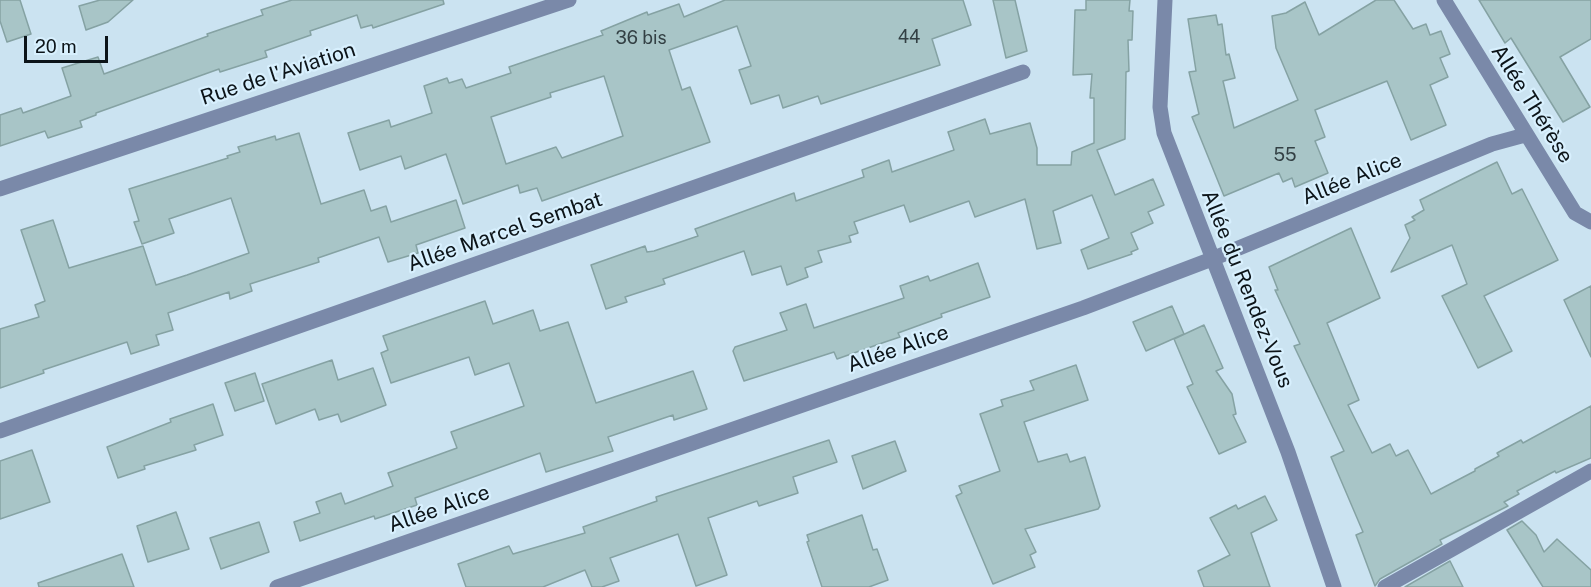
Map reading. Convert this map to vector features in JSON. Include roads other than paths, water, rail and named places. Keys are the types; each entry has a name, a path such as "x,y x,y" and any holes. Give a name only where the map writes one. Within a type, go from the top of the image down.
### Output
{"street":[{"name":"Rue de l'Aviation","path":"0,189 569,0"},
{"name":"Allée du Rendez-Vous","path":"1165,0 1160,107 1164,133 1284,441 1334,587"},
{"name":"Allée Thérèse","path":"1444,0 1515,119 1575,213 1591,222"},
{"name":"Allée Marcel Sembat","path":"0,431 1023,72"},
{"name":"Allée Alice","path":"278,587 1083,308 1212,259 1492,144 1525,135"},
{"path":"1385,587 1591,471"}]}
